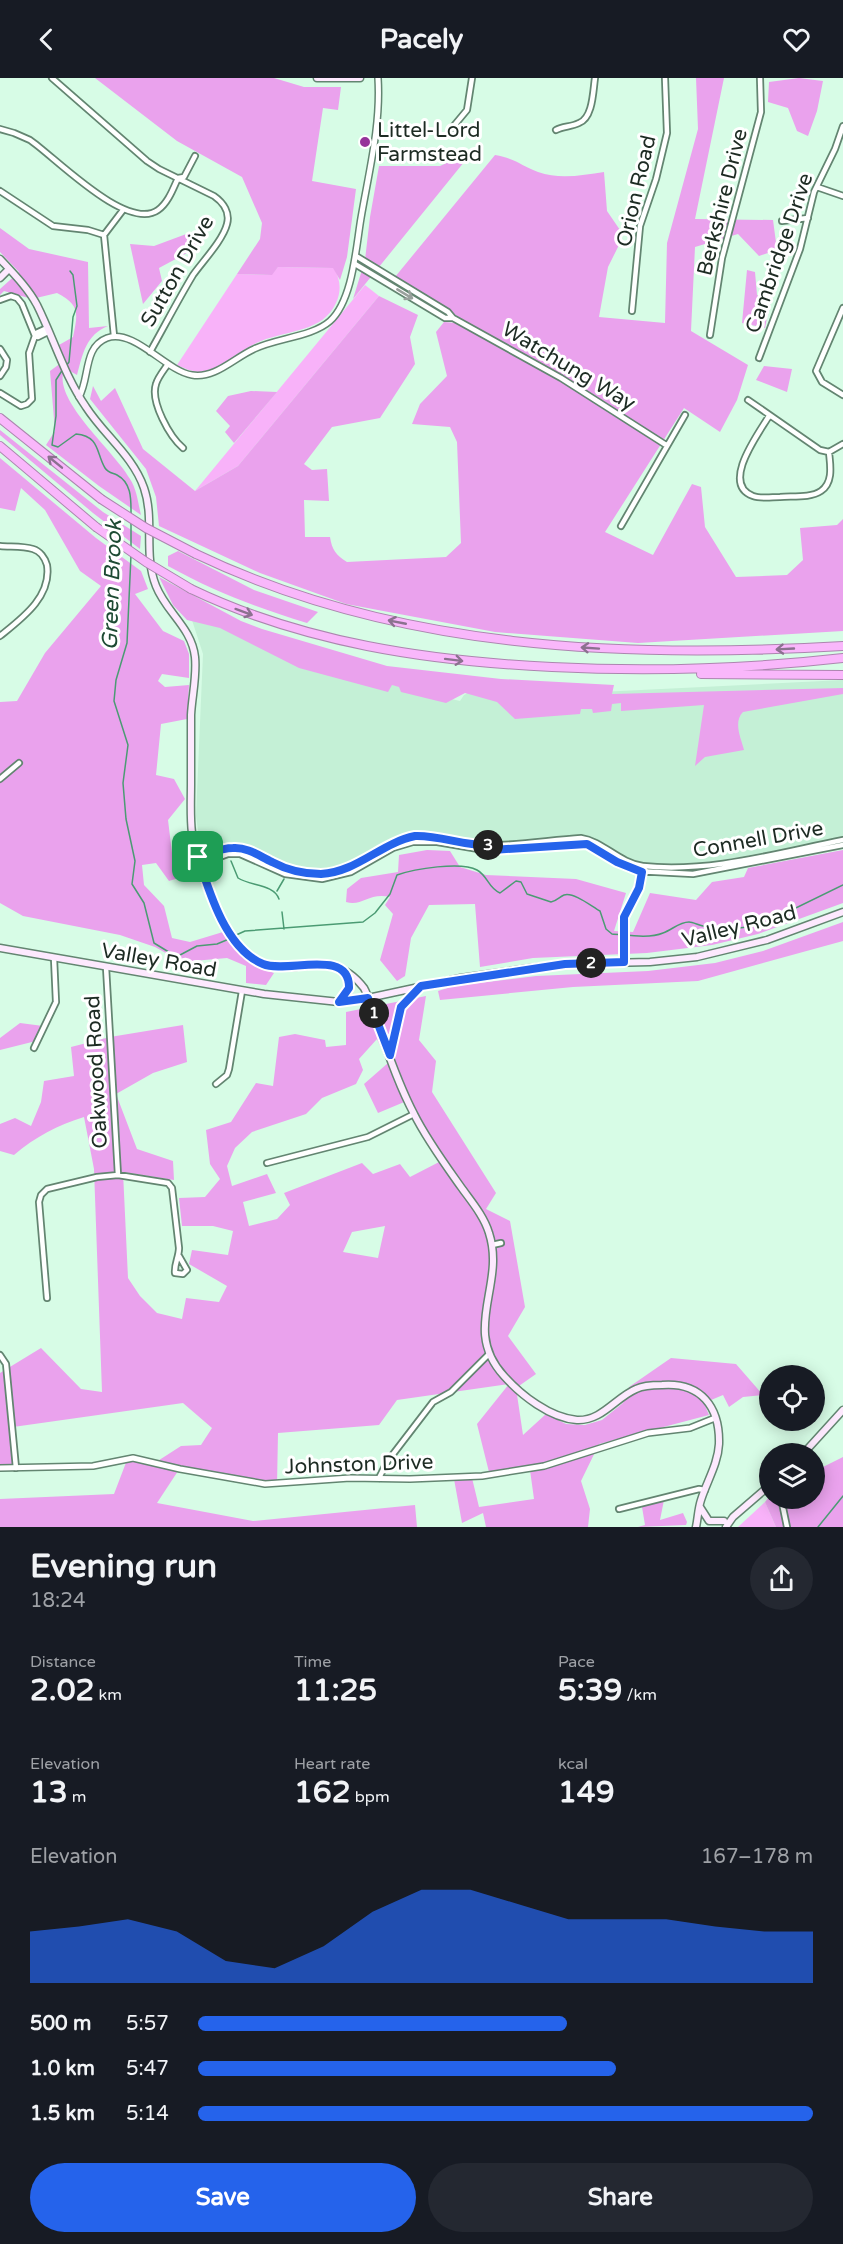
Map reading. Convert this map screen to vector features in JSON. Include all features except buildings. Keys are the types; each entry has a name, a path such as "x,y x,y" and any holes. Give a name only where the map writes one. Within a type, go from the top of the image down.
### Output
{"highway":[{"path":"0,418 101,499 146,528 196,554 267,585 346,610 396,622 546,644 668,651 755,651 843,646"},
{"path":"0,446 96,526 146,562 191,589 234,609 286,627 400,653 530,666 632,670 681,669 766,666 843,658"},
{"path":"681,669 693,673 843,675"}],"main road":[{"path":"317,78 360,78"},
{"path":"0,259 30,294 79,397 140,477 150,513 150,559 153,579 162,598 184,628 192,645 195,663 191,716 191,821 198,857 218,911 234,940 247,955 268,966 285,968 325,964 343,970 360,983 414,1114 435,1151 478,1211 489,1232 494,1270 485,1308 484,1327 489,1354 498,1370 545,1409 578,1420 597,1416 637,1388 666,1384 686,1386 697,1391 709,1404 715,1418 718,1450 700,1506 696,1527"},
{"path":"0,278 9,269"},
{"name":"Valley Road","path":"0,948 242,991 339,1002 421,986 565,964 662,961 731,950 812,925 843,912"},
{"path":"339,1002 349,988 348,978 343,970"},
{"path":"390,1055 401,1007 421,986"},
{"path":"813,1443 843,1410"},
{"path":"717,1527 725,1524 759,1495"},
{"path":"700,1506 710,1521 725,1524"},
{"path":"690,1527 698,1516"}],"street":[{"name":"Sutton Drive","path":"52,78 147,161 219,200 226,210 227,221 224,231 193,276 150,352"},
{"path":"79,397 84,387 92,351 100,342 114,336 129,339 185,373 205,375 262,345 318,329 329,322 337,313 355,264 378,124 378,78"},
{"path":"452,128 467,110 472,78"},
{"path":"555,130 580,123 587,118 596,78"},
{"name":"Orion Road","path":"632,311 640,226 656,180 667,133 665,78"},
{"name":"Berkshire Drive","path":"710,335 722,258 761,112 760,78"},
{"name":"Cambridge Drive","path":"759,358 800,249 817,187 843,126"},
{"path":"0,129 30,140 106,200 123,210 145,215 156,211 165,203 178,178 184,177 195,156"},
{"path":"817,187 843,196"},
{"path":"0,191 53,226 88,230 104,235"},
{"path":"114,336 104,235 123,210"},
{"path":"782,221 808,218"},
{"name":"Watchung Way","path":"356,256 448,312 453,318 561,378 666,445"},
{"name":"Watchung Way","path":"355,264 445,318 453,318"},
{"path":"0,300 11,296 21,302 35,336 29,353 32,399 21,406 0,393"},
{"path":"843,308 816,371 822,382 843,395"},
{"path":"35,336 38,337 48,330"},
{"path":"0,349 7,360 6,367 0,376"},
{"path":"168,364 156,384 155,396 170,435 183,448"},
{"path":"748,400 820,450 829,452 843,444"},
{"path":"621,526 685,415"},
{"path":"770,416 741,468 739,478 746,492 763,498 810,495 821,491 829,480 829,452"},
{"path":"0,546 33,549 42,554 47,570 40,596 21,619 0,636"},
{"path":"0,779 19,763"},
{"name":"Connell Drive","path":"198,857 235,847 249,850 287,869 320,874 353,866 388,845 415,836 438,837 492,847 587,844 617,862 642,872 670,871 693,874 843,845"},
{"name":"Connell Drive","path":"207,884 209,861 228,854 247,856 285,874 322,879 351,872 393,848 413,842 429,841 469,849 580,838 591,841 612,854 636,864 690,868 843,840"},
{"path":"624,962 625,914 639,888 642,872"},
{"path":"34,1048 56,1002 54,958"},
{"name":"Oakwood Road","path":"106,967 118,1175"},
{"path":"216,1084 227,1075 230,1069 242,991"},
{"path":"267,1163 368,1137 414,1114"},
{"path":"47,1298 39,1202 41,1195 50,1188 118,1175 171,1185 179,1256"},
{"path":"492,1245 501,1243"},
{"path":"379,1478 387,1462 433,1402 451,1392 489,1354"},
{"path":"0,1355 6,1364 16,1468"},
{"name":"Johnston Drive","path":"0,1468 93,1466 133,1458 265,1484 351,1478 410,1479 482,1476 554,1464 648,1433 690,1428 715,1418"},
{"path":"619,1509 705,1490"},
{"path":"783,1509 787,1527"}],"shaded area":[{"path":"95,78 274,78 304,87 341,87 338,110 323,108 312,181 356,189 347,257 340,280 333,268 278,267 272,275 237,274 260,239 262,223 242,177 177,141"},
{"path":"696,78 724,78 695,219 773,220 777,250 759,256 738,234 695,247 691,331 748,365 737,400 720,432 684,408 605,532 653,555 692,484 701,487 705,527 736,577 787,575 803,560 800,528 837,525 843,519 843,631 638,643 495,632 346,604 260,573 159,526 156,497 146,469 90,399 93,386 101,401 115,388 143,449 195,491 238,466 379,296 418,315 410,337 415,364 380,418 332,427 304,464 312,470 327,469 329,501 304,500 305,537 330,537 335,552 347,562 446,557 461,543 457,442 450,427 412,424 420,404 447,376 436,332 444,322 470,324 395,277 495,155 513,160 538,172 555,176 604,172 607,211 620,230 620,243 608,267 599,317 665,323 667,243 698,129"},
{"path":"799,78 823,81 817,111 808,136 797,131 788,108 768,102 769,82"},
{"path":"473,151 353,299 365,260 379,166 440,166"},
{"path":"0,228 29,249 88,262 89,328 108,326 95,334 86,346 77,375 70,371 63,374 64,386 78,414 130,479 136,492 141,515 46,445 55,431 50,371 65,360 59,345 73,337 76,310 70,302 57,293 32,299 4,291 0,295 0,289 19,272 0,252"},
{"path":"189,233 198,247 159,268 162,281 143,304 130,244 154,246"},
{"path":"278,267 334,268 340,289 330,313 314,325 261,341 208,370 197,372 177,365 237,274 271,275"},
{"path":"747,270 755,272 757,295 770,303 765,328 742,323"},
{"path":"365,285 379,296 238,466 195,491"},
{"path":"764,366 792,369 787,392 756,380"},
{"path":"251,391 277,392 234,443 225,432 230,426 216,411 228,396"},
{"path":"0,430 103,512 141,536 140,549 0,435"},
{"path":"0,458 96,538 141,571 148,589 135,594 163,631 184,641 189,654 189,678 162,674 158,681 165,687 189,685 187,719 161,724 156,775 174,779 185,799 168,820 173,861 192,858 197,872 169,881 156,863 142,865 144,885 164,906 172,938 190,942 223,932 245,957 274,973 266,985 246,983 246,966 227,958 182,962 155,947 120,935 23,916 0,903 0,702 17,701 45,653 101,586 80,571 45,510 21,488 15,511 0,508"},
{"path":"178,551 254,590 318,612 307,623 219,591 168,566 168,556"},
{"path":"159,577 241,621 387,666 501,679 614,685 612,694 843,688 843,694 743,712 738,725 744,750 705,757 695,766 704,705 621,711 621,703 612,704 611,711 593,713 592,709 581,709 580,714 515,719 497,702 465,693 446,703 401,692 399,687 392,685 388,692 299,668 220,628 187,620 173,605"},
{"path":"190,614 305,664 460,701 464,695 477,688 579,693 843,680 843,838 697,865 643,863 612,852 601,842 583,836 475,843 443,837 401,837 351,865 304,871 245,847 228,844 201,852 196,816 203,654"},
{"path":"427,850 450,851 460,867 486,875 576,879 626,893 614,931 633,932 650,893 696,900 712,882 744,877 748,868 843,850 843,903 758,934 712,945 647,953 533,958 480,967 475,904 429,905 411,938 405,976 397,981 380,960 393,914 385,905 390,897 377,896 357,903 346,902 347,889 361,878 398,872 399,855"},
{"path":"843,922 843,941 698,981 573,987 440,1000 438,991 454,986 536,976 648,971 715,963 763,951"},
{"path":"426,996 419,1040 436,1061 432,1092 496,1193 486,1209 510,1221 525,1307 508,1336 536,1374 516,1388 523,1435 546,1414 566,1424 585,1425 602,1420 623,1403 629,1387 671,1358 736,1364 759,1390 759,1395 743,1397 729,1407 723,1395 704,1403 709,1415 599,1444 581,1481 590,1509 588,1527 486,1527 483,1513 462,1523 454,1479 472,1478 479,1507 534,1499 530,1470 490,1476 477,1424 509,1384 397,1400 379,1425 278,1433 277,1485 178,1471 157,1503 253,1521 415,1505 417,1527 0,1527 0,1499 114,1494 127,1460 153,1464 181,1446 201,1445 212,1428 183,1403 13,1427 12,1468 0,1469 0,1373 41,1348 81,1389 102,1392 94,1169 84,1117 47,1132 14,1155 0,1151 0,1124 15,1118 31,1126 41,1102 44,1081 74,1076 71,1047 110,1037 183,1025 187,1062 153,1073 116,1094 137,1149 173,1161 174,1180 123,1172 128,1278 140,1296 157,1313 182,1319 186,1298 219,1302 227,1286 189,1264 192,1250 228,1255 233,1231 213,1226 182,1226 179,1198 205,1197 220,1179 210,1164 206,1130 231,1122 256,1083 273,1086 279,1037 295,1034 325,1040 326,1047 346,1045 346,1012","holes":["377,1039 388,1063 364,1084 378,1113 409,1100 443,1160 410,1177 400,1164 373,1174 362,1163 284,1193 290,1205 277,1219 249,1226 243,1202 276,1193 267,1174 232,1186 227,1166 235,1148 252,1132 306,1114 322,1098 356,1084 363,1070 359,1059","385,1226 378,1258 343,1252 352,1232"]},
{"path":"20,1023 43,1026 36,1041 0,1050 0,1038"},
{"path":"843,1457 843,1527 776,1527 768,1509 825,1509 825,1466"},
{"path":"664,1500 660,1520 683,1513 686,1525 638,1527 645,1525 642,1507"},
{"path":"759,1508 768,1509 776,1527 738,1527"}],"waterway":[{"name":"Green Brook","path":"66,366 69,362 73,317 77,306 73,275 70,271"},
{"name":"Green Brook","path":"63,369 56,380 56,416 52,445 58,447 76,434 89,438 96,446 106,470 126,482 130,492 131,514"},
{"name":"Green Brook","path":"131,522 131,547"},
{"name":"Green Brook","path":"131,555 127,643 116,680 114,701 128,745 123,783 126,819 135,861 132,884 144,903 154,943 172,954 180,955 197,946 217,944 229,939"},
{"path":"231,861 238,878 267,888 279,899"},
{"name":"Green Brook","path":"234,936 245,931 363,922 375,913 390,894 397,875 437,867 470,867 484,875 493,888 500,893 516,881 521,882 527,894 551,902 564,895 573,896 600,911 606,929 612,934 638,936 657,935 685,922 726,928 763,924 843,885"},
{"path":"277,891 284,879"},
{"path":"282,912 284,929"},
{"name":"Green Brook","path":"818,1527 843,1496"}],"place":[{"name":"Littel-Lord Farmstead","path":"365,142"}],"route":[{"path":"415,836 492,845 492,850 578,843 587,844 617,862 642,872 642,878 625,914 624,962 565,964 531,968 421,986 401,1007 390,1055 368,998 339,1002 349,988 348,978 343,970 325,964 277,968 259,963 240,948 218,911 198,857 226,848 243,848 287,869 320,874 353,866 388,845 415,836"}]}
